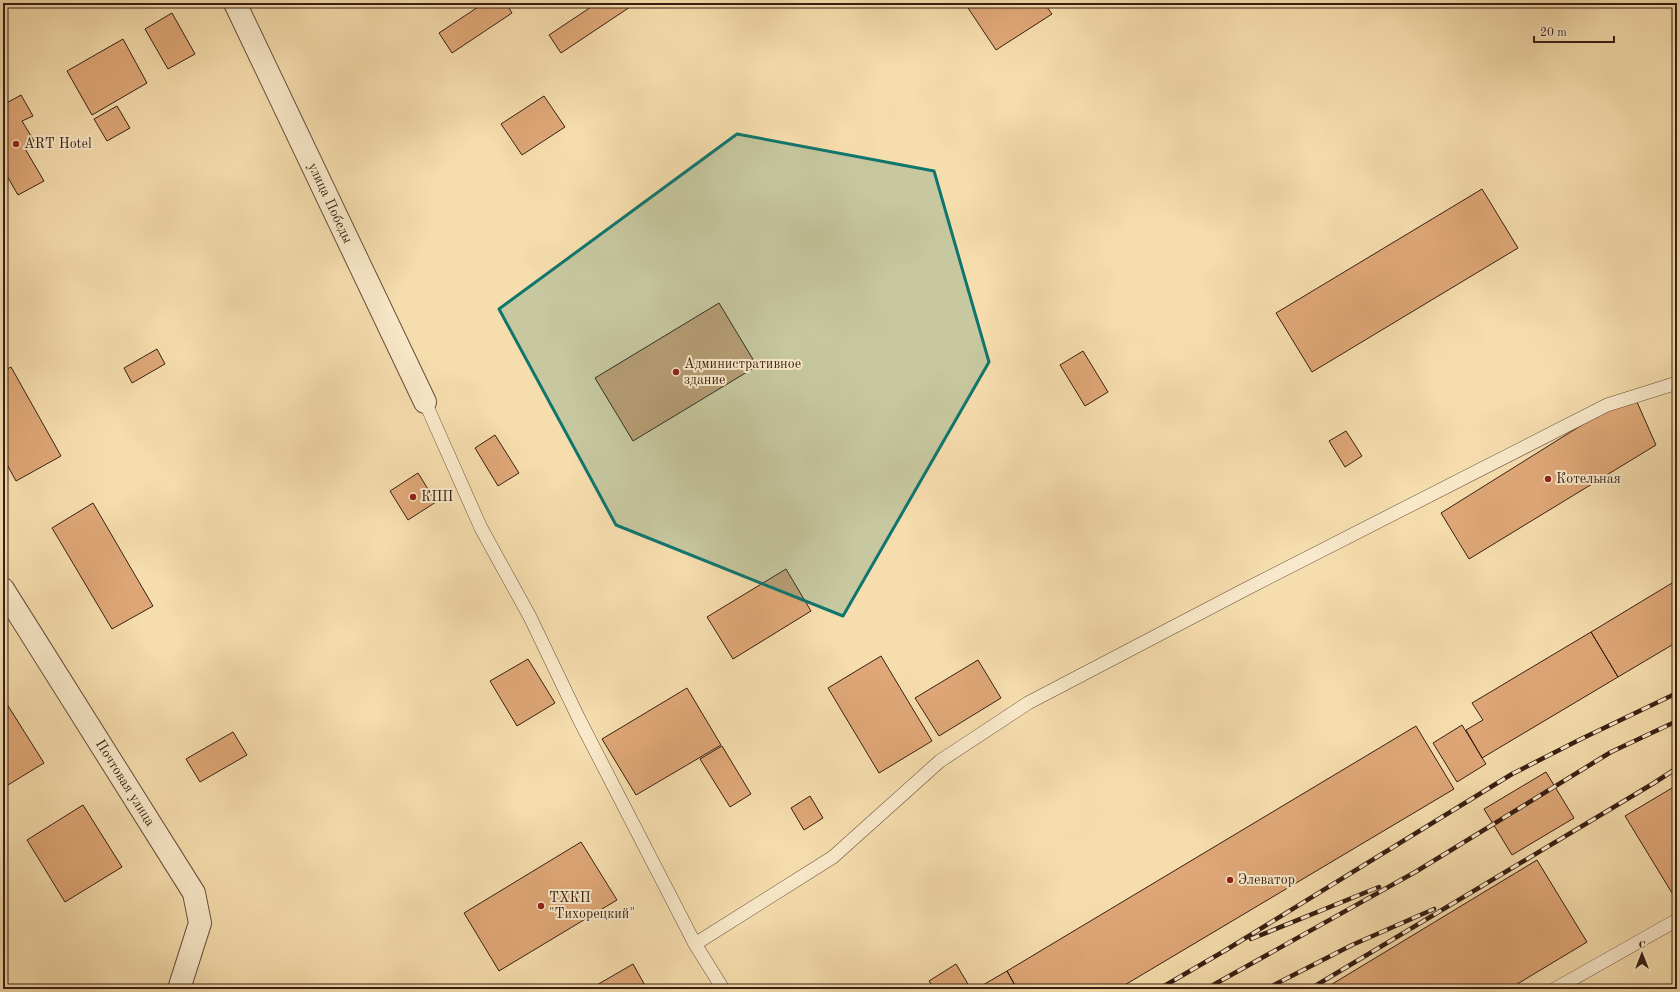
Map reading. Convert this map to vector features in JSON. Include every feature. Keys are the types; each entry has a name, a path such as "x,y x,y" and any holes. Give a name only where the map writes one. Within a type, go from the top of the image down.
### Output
{"street":[{"name":"улица Победы","path":"235,3 425,402"},
{"name":"Почтовая улица","path":"3,589 194,893 200,923 179,989"}],"lane":[{"path":"694,944 833,856 940,761 1028,703 1246,589 1607,405 1677,383"},
{"path":"425,402 481,528 530,617 579,719 694,944 723,989"},
{"path":"1554,989 1677,920"}],"highlighted area":[{"path":"737,134 934,171 989,362 843,616 616,525 499,309"}],"building":[{"path":"484,3 506,3 512,13 452,53 439,33"},
{"path":"597,3 636,3 561,53 549,35"},
{"path":"976,3 1044,3 1052,14 996,50 968,8"},
{"path":"172,13 195,54 168,69 145,29"},
{"path":"123,39 147,83 92,115 67,71"},
{"name":"ART Hotel","path":"21,95 33,116 22,121 34,141 24,147 44,181 18,195 3,169 3,105"},
{"path":"544,96 565,127 522,155 501,124"},
{"path":"117,106 130,128 107,141 94,119"},
{"path":"1482,189 1518,248 1312,372 1276,313"},
{"name":"Административное здание","path":"719,303 757,366 633,441 595,378"},
{"path":"157,349 165,364 132,383 124,368"},
{"path":"1083,351 1108,392 1085,406 1060,365"},
{"path":"11,367 61,456 16,481 3,457 3,371"},
{"name":"Котельная","path":"1633,393 1656,445 1469,559 1441,513"},
{"path":"1346,431 1362,456 1345,467 1329,441"},
{"name":"КПП","path":"495,435 519,473 498,486 475,448"},
{"name":"КПП","path":"418,473 436,502 408,520 390,491"},
{"path":"93,503 153,606 112,629 52,528"},
{"path":"786,569 811,611 733,659 707,617"},
{"path":"1677,580 1677,642 1618,677 1591,632"},
{"path":"1591,632 1618,677 1482,758 1466,730 1483,720 1472,703"},
{"path":"881,656 932,741 879,773 828,688"},
{"path":"528,659 555,703 517,726 490,681"},
{"path":"978,660 1001,698 939,736 915,698"},
{"path":"687,688 721,745 636,795 602,739"},
{"path":"5,701 44,763 3,788 3,702"},
{"path":"1462,725 1486,764 1457,782 1433,743"},
{"name":"Элеватор","path":"1416,726 1454,789 1118,989 1017,989 1007,971"},
{"path":"233,732 247,755 200,782 186,759"},
{"path":"722,746 751,794 730,807 700,759"},
{"path":"1546,772 1574,818 1512,855 1484,809"},
{"path":"1677,785 1677,890 1672,893 1625,816"},
{"path":"810,796 823,818 804,830 791,808"},
{"path":"83,805 122,867 65,902 27,840"},
{"name":"ТХКП \"Тихорецкий\"","path":"581,842 617,900 499,971 464,913"},
{"path":"1537,860 1587,942 1509,989 1324,989"},
{"path":"633,964 647,989 590,989"},
{"path":"956,964 971,989 934,989 929,981"},
{"path":"1007,971 1017,989 976,989"}],"railway":[{"path":"1159,989 1226,950 1512,774 1677,693"},
{"path":"1206,989 1417,871 1611,752 1677,721"},
{"path":"1310,989 1677,768"},
{"path":"1251,939 1379,887"},
{"path":"1266,989 1352,945 1434,909"}],"place":[{"name":"ART Hotel","path":"16,144"},
{"name":"Административное здание","path":"676,372"},
{"name":"Котельная","path":"1548,479"},
{"name":"КПП","path":"413,497"},
{"name":"Элеватор","path":"1230,880"},
{"name":"ТХКП \"Тихорецкий\"","path":"541,906"}]}
